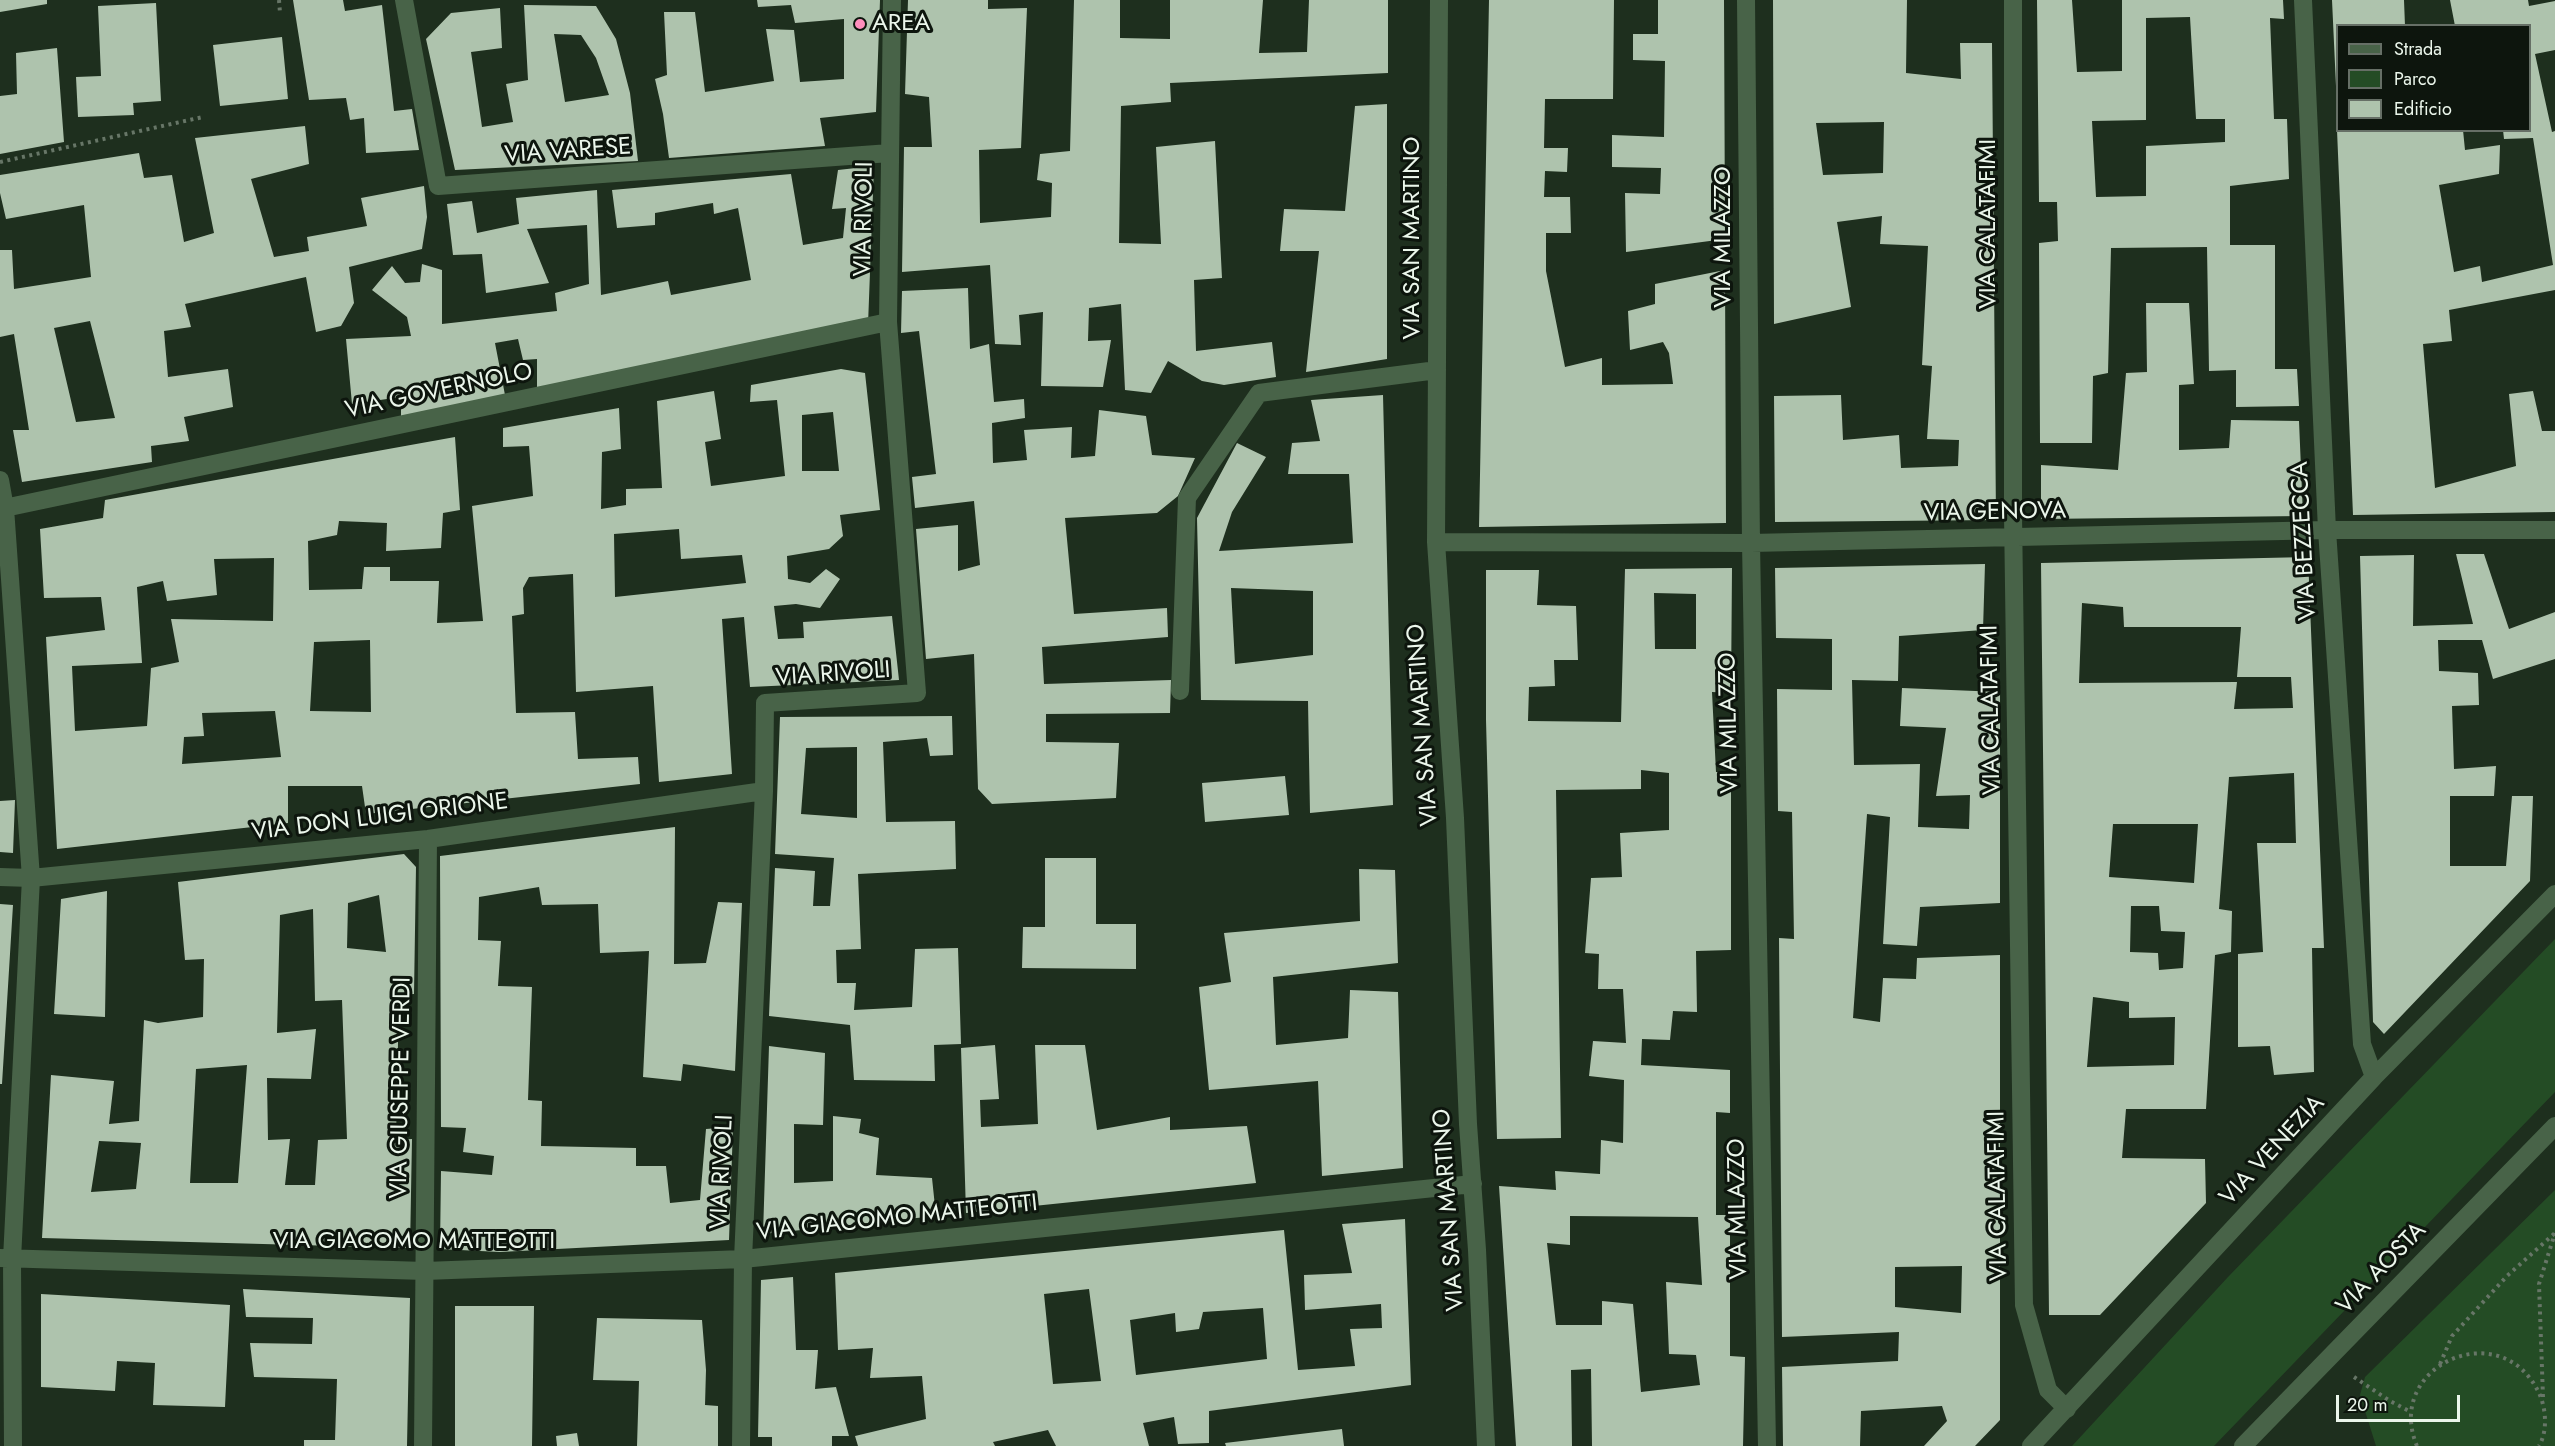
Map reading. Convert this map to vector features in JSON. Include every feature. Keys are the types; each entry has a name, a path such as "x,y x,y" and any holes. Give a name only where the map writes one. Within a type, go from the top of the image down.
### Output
{"street":[{"name":"VIA VARESE","path":"404,0 438,186 890,153"},
{"name":"VIA RIVOLI","path":"741,1446 743,1259 764,790 765,704 917,693 888,322 892,0"},
{"name":"VIA SAN MARTINO","path":"1439,0 1436,542 1455,818 1468,1124 1486,1446"},
{"name":"VIA MILAZZO","path":"1746,0 1751,543 1767,1446"},
{"name":"VIA CALATAFIMI","path":"2013,0 2014,536 2024,1305 2048,1390 2067,1409"},
{"name":"VIA BEZZECCA","path":"2303,0 2327,530 2362,1044 2374,1077"},
{"name":"VIA GOVERNOLO","path":"2,509 888,322"},
{"path":"1180,691 1187,498 1259,393 1437,370"},
{"path":"0,480 31,878 6,1258 13,1446"},
{"name":"VIA GENOVA","path":"1436,542 1751,543 2327,530 2555,531"},
{"name":"VIA DON LUIGI ORIONE","path":"0,877 31,878 428,839 764,790"},
{"name":"VIA GIUSEPPE VERDI","path":"423,1446 428,839"},
{"name":"VIA VENEZIA","path":"2031,1446 2374,1077 2555,894"},
{"name":"VIA AOSTA","path":"2243,1446 2555,1126"},
{"name":"VIA GIACOMO MATTEOTTI","path":"6,1258 424,1271 743,1259 1473,1184"}],"path":[{"path":"279,0 280,13"},
{"path":"0,162 203,117"},
{"path":"2440,1364 2452,1336 2507,1276 2555,1233"},
{"path":"2539,1446 2545,1421 2539,1284 2555,1233"},
{"path":"2416,1445 2411,1413 2415,1394 2426,1377 2440,1364 2458,1355 2480,1352 2501,1356 2519,1366 2534,1382 2543,1401"},
{"path":"2354,1377 2411,1413"}],"green space":[{"path":"2555,939 2555,1092 2214,1446 2072,1446 2228,1277"},
{"path":"2555,1190 2555,1446 2376,1446 2360,1395 2365,1377"}],"building":[{"path":"0,0 47,0 47,4 0,12"},
{"path":"293,0 343,0 345,11 382,5 394,111 412,109 419,150 366,153 364,118 350,120 346,98 309,100"},
{"path":"757,0 880,0 876,112 820,118 825,146 669,158 655,79 667,75 664,12 695,12 705,92 774,81 766,29 794,30 800,82 844,79 844,19 795,23 791,5 758,7"},
{"path":"908,0 988,0 988,9 1027,8 1021,148 979,150 980,223 1051,217 1052,183 1037,180 1040,154 1070,151 1074,0 1120,0 1120,38 1170,39 1170,0 1263,0 1259,53 1307,52 1309,0 1388,0 1388,73 1170,83 1171,102 1121,106 1119,243 1161,244 1156,147 1215,141 1222,278 1194,280 1196,351 1272,342 1276,377 1224,385 1202,381 1168,361 1151,393 1125,390 1121,304 1089,308 1088,341 1111,340 1103,387 1041,386 1043,312 1019,315 1021,345 995,344 990,265 902,272 904,147 932,147 929,97 905,94"},
{"path":"1489,0 1614,0 1613,99 1545,99 1544,148 1568,148 1567,172 1545,171 1544,197 1570,197 1571,233 1546,233 1546,271 1565,367 1602,358 1602,385 1673,384 1669,353 1663,342 1630,350 1628,311 1655,304 1655,284 1725,270 1726,523 1479,527"},
{"path":"1658,0 1724,0 1725,239 1626,252 1625,193 1660,194 1661,168 1612,167 1612,135 1664,137 1665,61 1633,60 1633,34 1658,34"},
{"path":"1773,0 1907,0 1906,73 1961,79 1960,43 1992,43 1996,520 1775,522 1774,396 1841,395 1843,440 1899,435 1901,468 1958,466 1959,440 1927,439 1932,366 1922,365 1928,246 1880,244 1882,216 1837,222 1851,307 1774,324","holes":["1884,122 1883,173 1823,175 1816,123"]},
{"path":"2037,0 2072,0 2077,72 2122,71 2122,0 2283,0 2284,19 2270,18 2274,119 2287,119 2289,179 2230,186 2230,245 2275,245 2275,369 2297,369 2299,406 2236,407 2236,370 2209,371 2207,247 2111,248 2108,373 2093,376 2092,443 2040,443 2039,243 2058,241 2057,202 2039,202","holes":["2190,17 2196,119 2225,119 2225,142 2146,146 2146,196 2096,197 2092,121 2146,120 2146,18"]},
{"path":"2332,0 2404,0 2405,24 2336,24 2336,86"},
{"path":"2450,0 2528,0 2529,6 2555,1 2555,50 2535,54 2552,132 2555,131 2555,290 2449,310 2452,341 2423,344 2435,488 2516,466 2509,394 2533,391 2542,431 2555,431 2555,512 2353,515 2337,132 2463,132 2465,150 2500,145 2499,174 2439,185 2454,272 2480,266 2482,282 2553,265 2533,138 2504,139 2503,132 2531,132 2531,24 2455,24"},
{"path":"156,3 161,101 133,103 134,115 78,117 76,77 101,76 98,6"},
{"path":"524,5 596,6 616,39 630,93 638,161 455,170 426,39 451,13 500,8 502,48 471,52 482,127 513,122 506,84 528,80","holes":["554,34 581,35 596,58 609,95 565,102"]},
{"path":"282,37 288,99 220,106 213,45"},
{"path":"57,48 64,142 0,154 0,96 17,94 16,53"},
{"path":"1387,104 1387,359 1306,372 1319,251 1280,251 1284,209 1345,211 1355,106"},
{"path":"305,126 309,164 251,179 274,257 309,251 307,237 367,226 361,198 424,186 427,217 422,249 349,267 354,303 341,326 316,332 306,277 185,304 191,327 164,331 168,377 228,369 233,407 184,417 189,441 151,446 152,462 22,482 13,430 29,430 14,334 0,337 0,250 12,250 14,289 91,277 84,205 6,219 0,193 0,175 139,153 144,178 172,175 184,242 214,233 195,138","holes":["90,321 115,418 76,422 54,328"]},
{"path":"874,166 868,325 537,389 537,359 523,360 518,339 495,343 505,395 401,417 401,397 352,404 346,339 411,336 407,317 372,290 392,266 405,283 420,282 422,264 442,270 442,324 557,311 555,293 589,284 587,225 527,229 549,283 486,293 482,254 453,255 447,204 472,201 477,233 519,224 516,198 597,190 601,295 668,281 671,295 751,280 738,208 714,214 713,203 655,213 655,225 617,228 612,190 791,174 803,245 843,238 846,208 832,209 838,170"},
{"path":"968,288 970,349 989,344 994,402 1024,399 1025,418 992,423 993,463 1027,460 1024,430 1072,427 1071,458 1095,456 1099,410 1146,416 1152,455 1195,458 1178,496 1157,513 1065,518 1074,614 1167,608 1168,637 1042,647 1044,684 1171,680 1170,713 1046,714 1046,742 1119,743 1116,798 992,804 978,789 974,654 926,659 916,529 958,525 958,571 980,565 974,501 915,508 912,477 936,474 919,331 901,333 902,291"},
{"path":"2146,303 2189,303 2194,384 2179,385 2179,450 2229,448 2231,420 2299,421 2303,516 2041,519 2041,465 2118,470 2126,373 2147,372"},
{"path":"841,369 865,373 880,510 840,515 843,536 829,549 787,556 788,579 810,583 826,569 840,579 820,608 796,604 774,606 778,639 804,638 803,622 892,616 899,680 750,687 744,617 722,619 732,774 659,782 653,686 576,692 573,574 529,577 523,588 524,614 512,616 516,713 575,712 578,759 638,757 640,784 366,814 362,786 288,786 288,823 57,849 46,637 105,630 101,597 44,598 40,529 103,518 105,500 455,437 460,510 443,513 441,548 386,551 387,523 339,521 337,535 308,541 309,590 362,589 364,567 390,567 390,581 439,581 437,623 483,621 472,506 533,496 529,446 503,447 503,428 619,408 621,449 602,452 601,509 626,505 626,489 662,488 657,401 714,391 721,439 705,442 711,486 785,476 777,400 750,402 751,385","holes":["833,412 839,471 802,471 802,415","679,529 681,559 742,555 746,583 615,597 614,534","274,558 273,621 171,619 179,662 151,668 147,726 75,731 72,666 142,663 137,587 163,581 167,601 217,595 214,559","370,640 371,712 310,711 314,642","275,711 281,757 182,764 184,737 204,736 202,713"]},
{"path":"1383,395 1393,805 1310,813 1308,701 1201,700 1197,518 1237,443 1266,457 1232,512 1219,551 1353,543 1349,474 1288,474 1292,443 1320,441 1311,400","holes":["1231,588 1313,591 1313,655 1235,664"]},
{"path":"2456,554 2484,554 2509,629 2555,612 2555,659 2493,679 2482,640 2438,640 2439,671 2478,673 2479,705 2452,706 2454,769 2496,766 2494,796 2450,796 2450,866 2506,866 2512,796 2533,796 2530,881 2384,1034 2373,1022 2360,556 2414,555 2413,626 2473,624"},
{"path":"2308,557 2324,948 2312,948 2314,1072 2274,1075 2270,1046 2238,1047 2238,954 2263,952 2257,843 2296,843 2294,773 2229,777 2219,909 2232,911 2231,952 2215,955 2206,1109 2126,1109 2122,1158 2205,1159 2206,1203 2100,1315 2049,1315 2041,563","holes":["2082,603 2123,607 2124,627 2241,627 2237,677 2291,677 2293,708 2234,709 2237,682 2079,683","2113,824 2198,824 2194,883 2109,877","2131,906 2159,906 2161,931 2185,932 2183,968 2159,970 2158,953 2130,952","2093,997 2129,1002 2129,1018 2175,1017 2174,1065 2087,1067"]},
{"path":"1985,564 1983,630 1899,636 1898,681 1852,680 1854,765 1920,764 1918,827 1969,829 1970,795 1936,796 1946,728 1900,726 1902,688 2000,692 2000,903 1920,907 1917,946 1883,944 1890,817 1867,814 1853,1018 1880,1022 1883,978 1916,979 1917,958 2000,955 2000,1420 1975,1446 1924,1446 1947,1421 1942,1406 1861,1411 1860,1446 1783,1446 1782,1367 1898,1361 1899,1332 1782,1337 1779,938 1794,939 1792,812 1778,811 1777,689 1832,690 1832,639 1776,638 1775,568","holes":["1962,1266 1961,1313 1895,1307 1895,1267"]},
{"path":"1732,568 1731,693 1712,692 1716,772 1731,772 1731,950 1696,951 1697,1012 1673,1011 1670,1040 1642,1039 1641,1065 1730,1070 1730,1113 1716,1112 1716,1215 1730,1215 1730,1356 1745,1357 1743,1446 1592,1446 1591,1369 1571,1370 1572,1446 1516,1446 1499,1186 1556,1190 1555,1171 1600,1174 1601,1140 1623,1143 1624,1080 1589,1076 1593,1041 1626,1043 1623,989 1598,989 1599,954 1585,953 1591,878 1622,877 1620,833 1669,830 1669,773 1641,770 1641,789 1556,790 1561,1138 1497,1139 1486,720 1486,570 1539,570 1537,605 1576,606 1578,660 1554,660 1555,686 1529,687 1528,721 1621,722 1625,569","holes":["1654,593 1696,594 1696,649 1655,649","1570,1216 1698,1217 1702,1285 1666,1282 1669,1354 1696,1355 1700,1385 1641,1392 1633,1304 1602,1301 1602,1325 1556,1325 1547,1243 1570,1245"]},
{"path":"952,716 953,755 930,756 927,738 883,742 886,822 955,821 956,869 858,874 861,949 836,950 837,983 856,983 854,1010 912,1007 915,949 958,948 961,1044 934,1045 935,1081 854,1080 850,1025 769,1016 775,868 815,871 813,906 830,906 834,858 775,854 780,717","holes":["857,747 857,818 801,814 806,748"]},
{"path":"1285,776 1289,815 1205,822 1202,783"},
{"path":"15,800 13,853 0,852 0,801"},
{"path":"675,827 674,964 706,963 718,902 742,903 735,1071 683,1064 681,1081 643,1077 649,951 600,953 598,904 542,905 539,887 479,897 478,940 501,941 498,986 532,987 528,1100 542,1101 541,1146 636,1148 636,1166 666,1166 670,1203 700,1200 706,1129 733,1127 729,1240 500,1252 440,1249 441,1171 492,1175 494,1156 463,1152 466,1128 441,1127 440,856"},
{"path":"404,854 416,867 414,994 399,995 396,1140 412,1139 410,1248 42,1238 51,1075 114,1081 109,1124 139,1121 144,1020 158,1023 203,1017 204,959 185,960 178,882","holes":["379,895 386,952 347,948 348,903","313,909 315,1001 342,1000 347,1139 318,1140 315,1185 285,1185 290,1139 268,1140 267,1078 311,1079 316,1029 277,1033 280,915","247,1065 238,1183 190,1183 196,1069","99,1141 141,1143 136,1189 91,1192"]},
{"path":"1045,858 1096,858 1096,924 1136,924 1136,969 1022,968 1023,927 1045,927"},
{"path":"1359,869 1395,870 1398,963 1273,977 1276,1045 1348,1038 1350,990 1398,992 1403,1168 1322,1176 1318,1081 1209,1090 1199,987 1231,982 1224,933 1360,921"},
{"path":"107,891 105,1017 54,1014 61,899"},
{"path":"0,904 13,905 2,1084 0,1084"},
{"path":"995,1045 999,1099 980,1100 981,1127 1038,1124 1035,1045 1085,1045 1097,1130 1170,1117 1170,1130 1247,1126 1256,1183 966,1213 961,1048"},
{"path":"769,1046 825,1053 823,1125 794,1124 794,1183 833,1181 833,1116 861,1119 859,1133 879,1138 876,1175 932,1178 936,1216 763,1234"},
{"path":"1405,1219 1411,1385 1209,1411 1209,1443 1178,1444 1174,1417 1143,1423 1149,1446 1056,1446 1048,1430 993,1442 995,1446 858,1446 855,1436 926,1419 922,1376 870,1378 873,1348 838,1350 835,1273 1284,1230 1298,1370 1355,1366 1350,1329 1382,1328 1381,1304 1305,1310 1304,1275 1352,1273 1342,1224","holes":["1089,1289 1101,1381 1053,1384 1044,1294","1263,1308 1267,1359 1136,1375 1130,1320 1175,1313 1176,1332 1199,1329 1203,1312"]},
{"path":"793,1277 796,1350 818,1350 815,1389 836,1387 849,1436 832,1436 832,1446 772,1446 772,1437 758,1437 761,1280"},
{"path":"243,1289 410,1298 407,1446 304,1446 304,1440 335,1440 337,1379 254,1377 250,1343 312,1344 313,1318 246,1317"},
{"path":"41,1294 230,1305 225,1407 153,1405 155,1363 117,1361 115,1391 41,1387"},
{"path":"455,1306 534,1306 532,1446 455,1446"},
{"path":"597,1318 702,1320 706,1370 705,1405 718,1406 718,1446 637,1446 639,1381 593,1380"},
{"path":"1342,1429 1344,1446 1226,1446 1225,1443"},
{"path":"577,1433 579,1446 557,1446 556,1436"}],"place":[{"name":"AREA","path":"860,24"}]}
